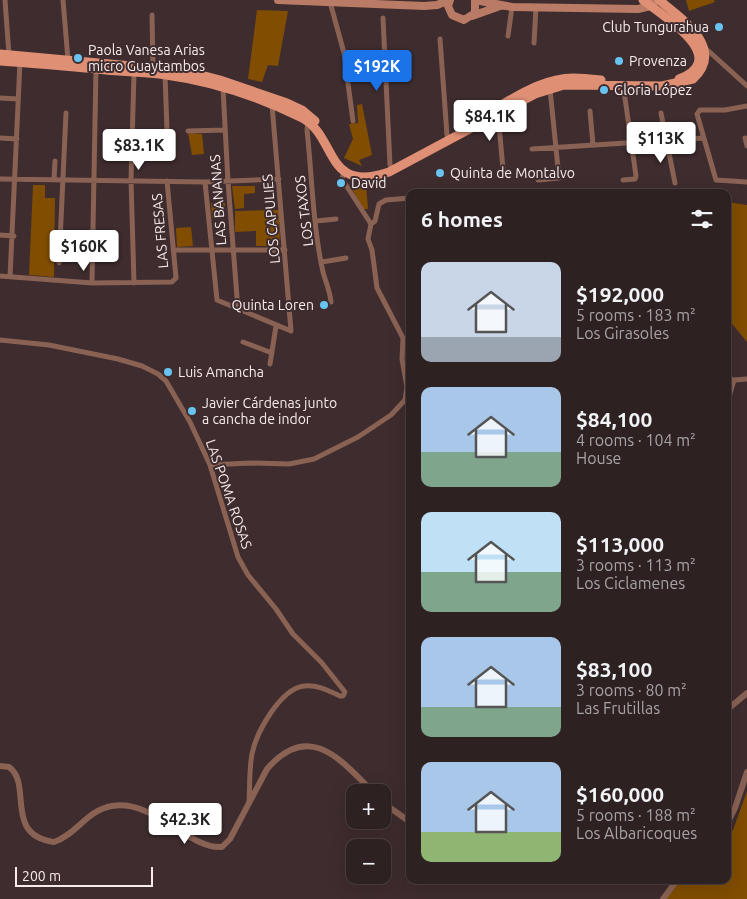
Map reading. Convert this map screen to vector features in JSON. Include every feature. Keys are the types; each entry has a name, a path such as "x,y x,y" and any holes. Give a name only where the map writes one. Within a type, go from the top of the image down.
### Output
{"main road":[{"path":"278,0 424,6 437,5 449,0"},
{"path":"449,0 448,6 452,15"},
{"path":"365,174 390,165 550,88 564,85 660,82 684,77 696,64 699,46 684,26 652,1 638,9 560,3 536,7 512,7 475,0 476,9 472,16"},
{"path":"621,8 631,0"},
{"path":"424,6 464,20 502,6"},
{"path":"5,54 68,60 134,73 165,75 224,88 310,120"},
{"path":"0,61 176,69 220,80 302,110 335,162 345,169 365,174 389,172 534,88 552,81 573,78 623,83"}],"street":[{"path":"5,0 5,54"},
{"path":"63,0 68,60"},
{"path":"330,2 344,53 353,121"},
{"path":"508,36 512,7"},
{"path":"534,43 536,7"},
{"path":"152,16 152,68"},
{"path":"383,18 390,165"},
{"path":"440,39 445,138"},
{"path":"699,46 747,86"},
{"path":"10,277 14,236 20,62"},
{"path":"92,282 96,66"},
{"path":"0,276 134,283 131,180 134,73"},
{"path":"165,75 167,130"},
{"path":"623,83 636,176 635,179 623,180"},
{"name":"LAS BANANAS","path":"224,88 228,182 238,310"},
{"path":"538,180 559,178 550,88"},
{"path":"0,98 18,99"},
{"name":"LOS CAPULIES","path":"272,105 292,331 276,326"},
{"path":"747,106 725,110 698,111 704,138 718,180 747,182"},
{"path":"590,111 593,145"},
{"path":"59,263 66,113"},
{"path":"661,113 676,183"},
{"path":"498,114 503,168"},
{"name":"LOS TAXOS","path":"310,120 316,221 322,262 331,302"},
{"path":"188,131 225,130"},
{"path":"0,138 17,138"},
{"path":"532,149 632,141 704,138"},
{"path":"745,138 747,146"},
{"path":"54,179 55,161"},
{"path":"345,169 342,179 371,224"},
{"path":"0,179 228,182 279,179"},
{"name":"LAS FRESAS","path":"134,283 172,282 176,278 167,181"},
{"path":"205,182 216,300 276,326 270,364"},
{"path":"406,199 381,202 378,206 375,220 371,224 368,239 372,250 374,278 384,304 403,338 402,359 406,378"},
{"path":"316,221 336,219"},
{"path":"0,235 14,236"},
{"path":"173,250 286,250"},
{"path":"322,262 346,258"},
{"name":"LAS POMA ROSAS","path":"0,340 49,345 118,359 142,366 158,374 174,391 210,465 238,558 293,634 322,663 344,692 343,696 340,696 321,688 303,686 292,690 284,697 256,741 252,755 249,806"},
{"path":"243,342 272,353"},
{"path":"731,379 747,379"},
{"path":"731,390 734,380"},
{"path":"210,465 289,464 314,459 358,437 391,415 405,400 406,396"},
{"path":"731,706 747,693"},
{"path":"0,766 9,767 16,776 21,810 27,826 32,833 47,841 54,842 62,839 97,811 131,806 151,814 209,846 222,847 230,839 267,769 274,761 287,753 312,746 334,754 365,784"},
{"path":"731,816 747,772"},
{"path":"391,808 406,819"},
{"path":"663,899 674,884"}],"shaded area":[{"path":"686,0 714,0 715,2 689,11"},
{"path":"257,10 288,11 278,66 268,65 262,82 248,79"},
{"path":"362,104 372,155 359,160 362,166 344,158 353,139 349,124 358,123 357,105"},
{"path":"188,133 202,134 204,154 192,155"},
{"path":"33,185 45,185 45,198 55,198 54,277 29,275"},
{"path":"366,185 368,209 363,209 351,187"},
{"path":"232,186 255,186 255,193 244,194 244,208 235,209"},
{"path":"731,202 747,205 747,342 731,323"},
{"path":"211,203 225,203 225,217 212,218"},
{"path":"279,210 280,246 256,246 256,231 235,232 235,211"},
{"path":"191,227 193,246 177,247 176,228"},
{"path":"747,791 747,899 666,899 677,884 731,884 731,832"}],"place":[{"name":"Club Tungurahua","path":"719,27"},
{"name":"Paola Vanesa Arias micro Guaytambos","path":"78,58"},
{"name":"Provenza","path":"619,61"},
{"name":"Gloria López","path":"604,90"},
{"name":"Quinta de Montalvo","path":"440,173"},
{"name":"David","path":"341,183"},
{"name":"Quinta Loren","path":"324,305"},
{"name":"Luis Amancha","path":"168,372"},
{"name":"Javier Cárdenas junto a cancha de indor","path":"192,411"}]}
